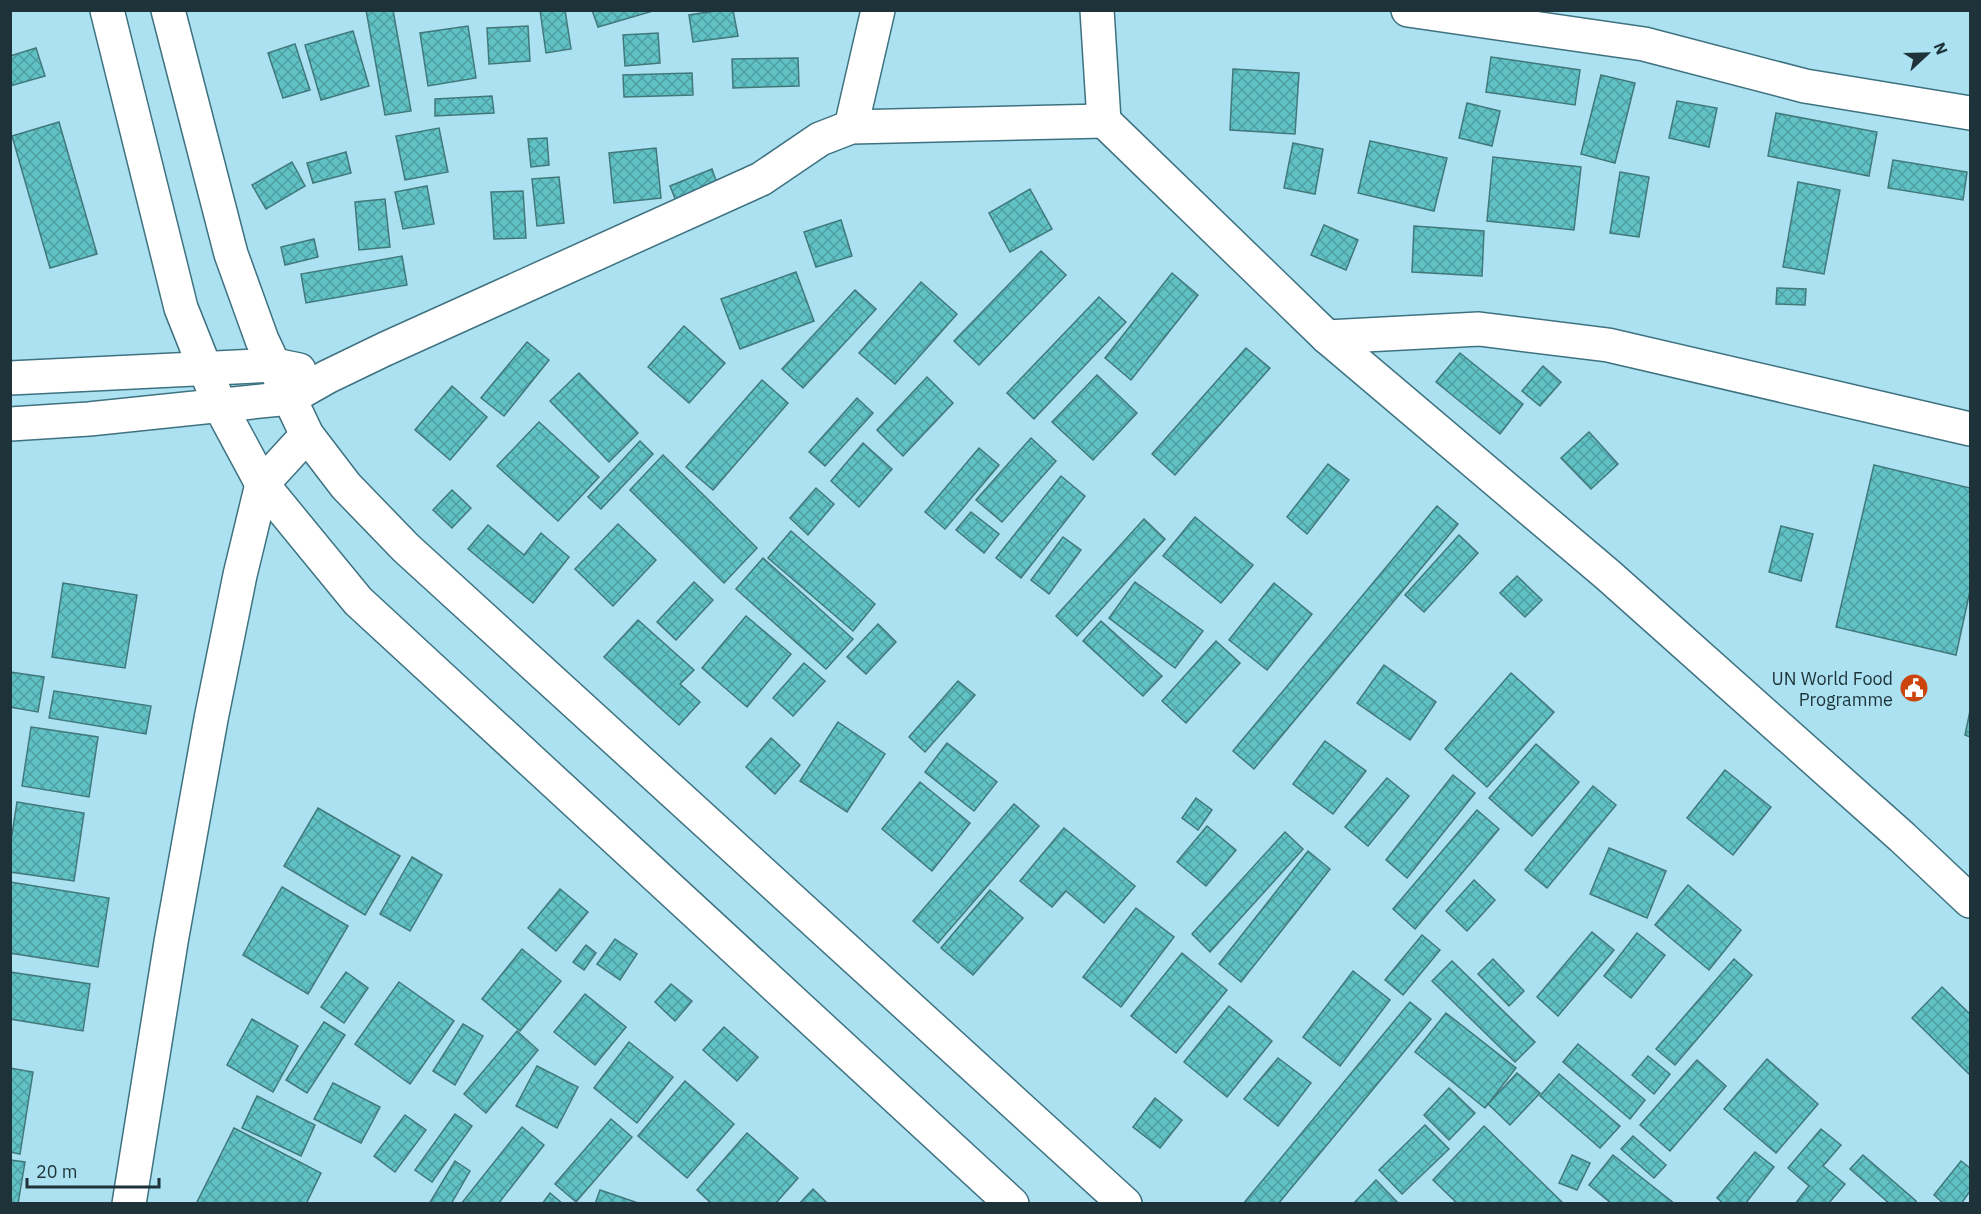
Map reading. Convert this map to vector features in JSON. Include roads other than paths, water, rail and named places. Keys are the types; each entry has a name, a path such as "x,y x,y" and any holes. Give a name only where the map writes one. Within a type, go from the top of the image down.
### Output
{"street":[{"path":"107,10 181,308 220,406 262,484 358,601 1012,1203"},
{"path":"168,10 231,254 262,340 307,435 346,486 406,548 1125,1203"},
{"path":"851,127 878,10"},
{"path":"1098,10 1104,121 1327,337 1608,575 1971,901"},
{"path":"1408,10 1644,44 1804,86 1971,113"},
{"path":"10,424 89,419 290,398 327,377 761,179 820,139 851,127 1104,121"},
{"path":"1327,337 1479,329 1608,345 1971,429"},
{"path":"10,378 275,365 327,377"},
{"path":"129,1203 171,942 211,719 240,575 262,484 307,435"}],"place":[{"name":"UN World Food Programme","path":"1914,688"}]}
